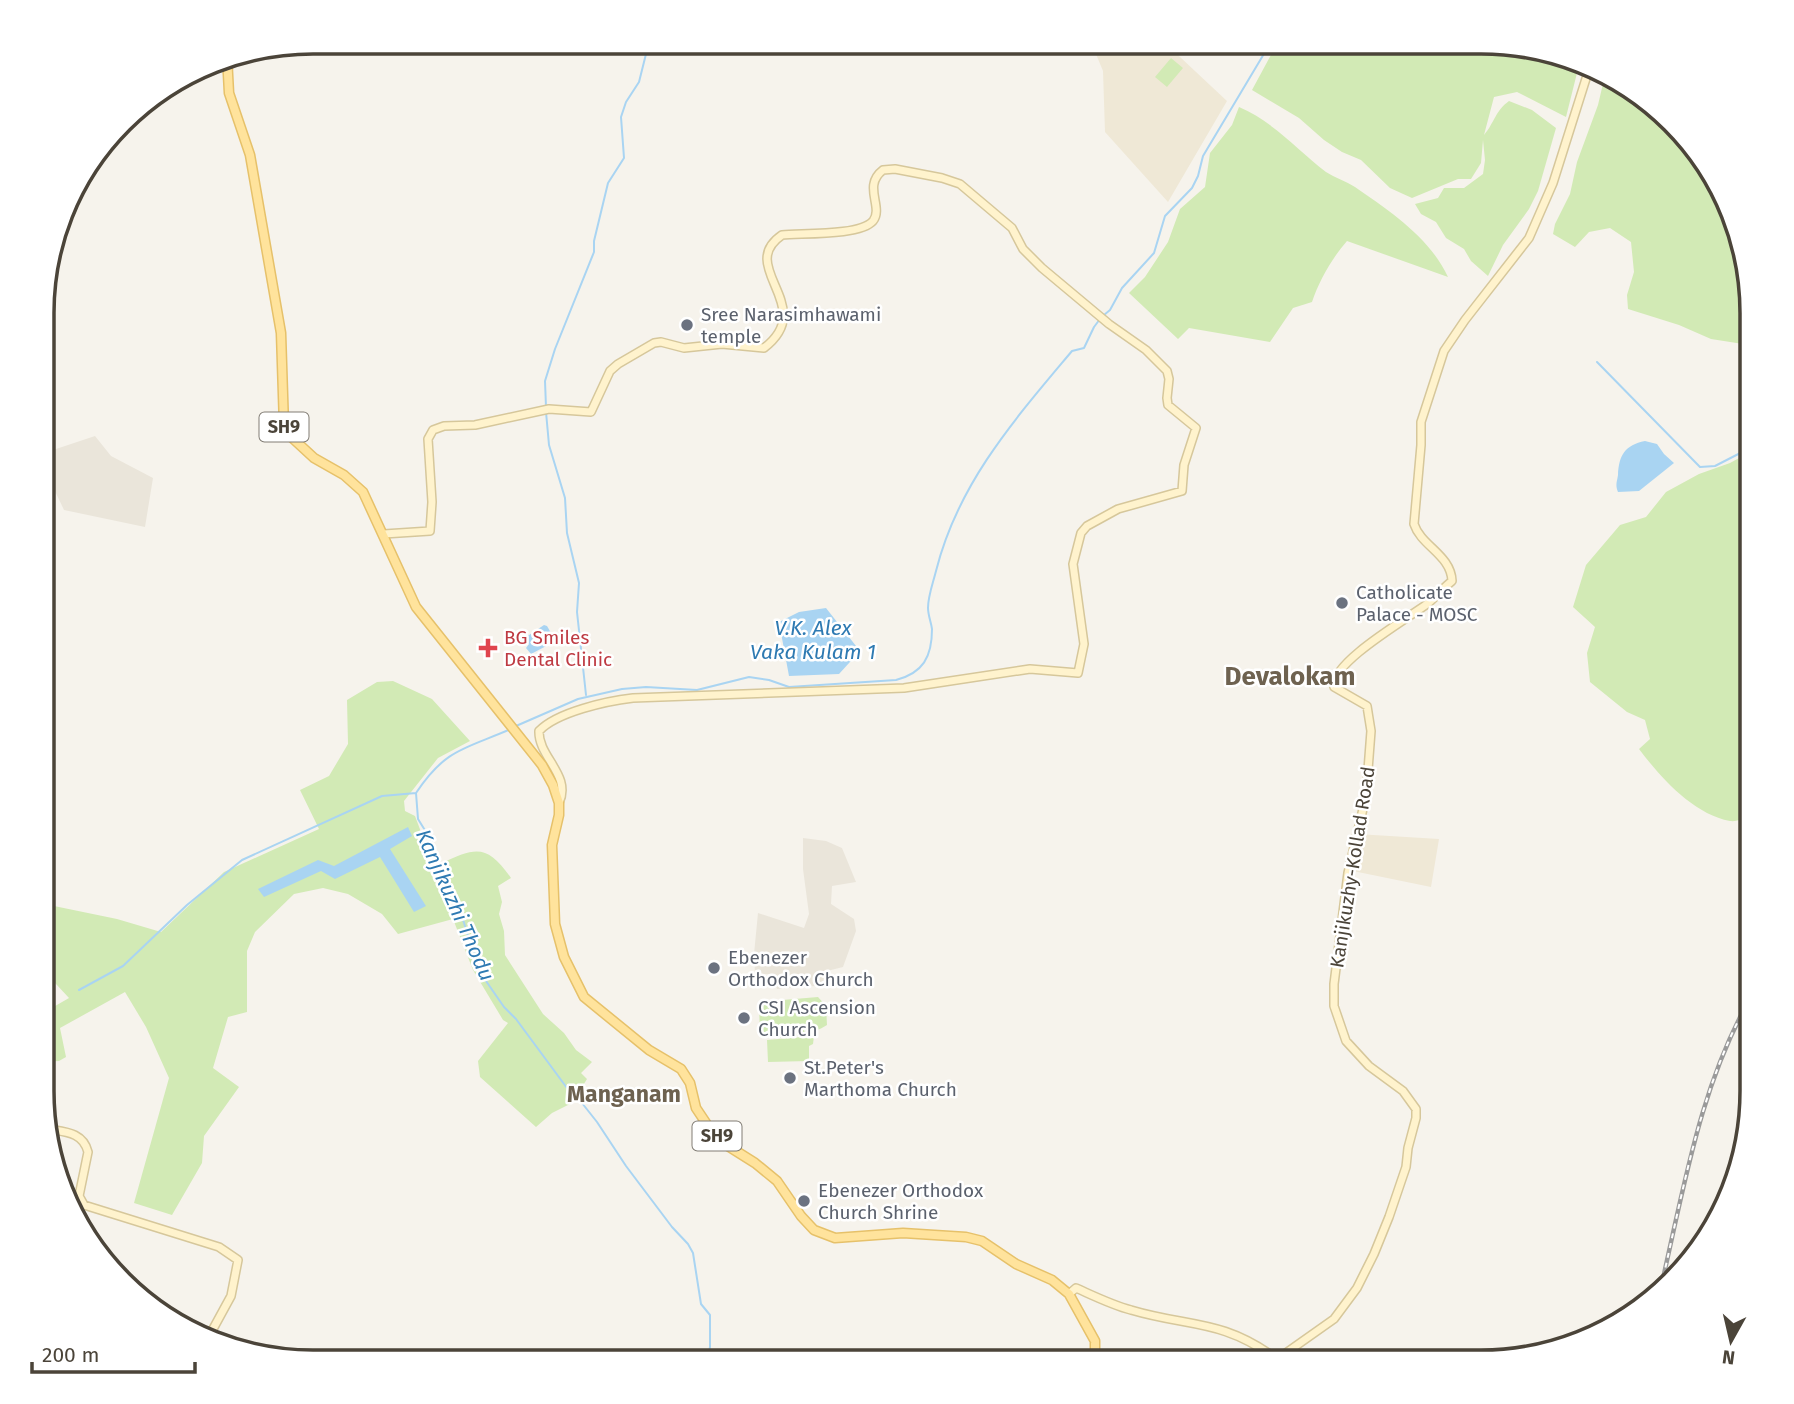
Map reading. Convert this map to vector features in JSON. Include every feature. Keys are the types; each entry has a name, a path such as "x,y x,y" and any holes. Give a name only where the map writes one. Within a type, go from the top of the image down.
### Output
{"main road":[{"name":"SH9","path":"228,69 229,93 250,155 278,314 284,364 284,426 288,434 314,458 344,475 363,492 416,607 542,765 553,785 559,803 552,845 555,924 564,957 584,998 649,1050 681,1069 688,1076 696,1108 702,1119 717,1136 777,1181 801,1216 821,1234 835,1238 903,1233 972,1238 992,1246 1026,1270 1052,1280 1069,1294 1095,1341 1095,1350"}],"street":[{"name":"Kanjikuzhy-Kollad Road","path":"1290,1350 1334,1319 1357,1288 1389,1217 1406,1167 1408,1146 1416,1118 1416,1109 1403,1091 1369,1066 1346,1041 1335,1006 1334,984 1348,873 1366,796 1371,730 1367,706 1334,687 1335,676 1349,659 1429,602 1451,581 1451,574 1444,560 1417,534 1414,524 1421,422 1444,351 1529,239 1553,183 1587,77"},
{"path":"384,534 430,531 432,502 428,439 433,430 444,426 475,425 546,410 592,412 610,371 628,358 661,342 684,348 722,344 764,348 775,338 783,314 781,295 767,271 766,261 775,240 782,235 853,231 871,223 876,213 873,188 875,179 879,173 889,169 942,178 960,184 1012,228 1028,255 1109,324 1146,350 1167,371 1168,405 1196,428 1184,465 1182,491 1118,509 1087,526 1081,533 1073,564 1084,644 1078,673 1030,669 887,690 633,698 605,702 574,713 539,731 541,745 561,781 563,791 559,803"},
{"path":"57,1130 74,1133 88,1146 79,1196 84,1205 219,1247 238,1260 231,1296 213,1329"},
{"path":"1069,1294 1076,1288 1130,1310 1220,1328 1256,1344 1262,1350"}],"shaded area":[{"path":"1096,54 1177,54 1227,101 1168,202 1105,132 1103,71"},
{"path":"95,436 111,456 153,478 145,527 64,510 54,489 54,450"},
{"path":"1357,834 1439,839 1431,887 1353,871"},
{"path":"803,838 826,841 842,848 856,882 832,886 831,904 854,919 856,931 843,967 827,971 828,985 777,989 773,974 755,974 758,913 804,928 809,914 803,869"}],"green space":[{"path":"1272,54 1498,55 1531,59 1577,73 1566,117 1517,92 1494,97 1484,135 1509,101 1532,110 1556,128 1538,191 1529,209 1503,245 1488,276 1471,261 1464,249 1446,238 1436,222 1421,214 1415,204 1438,198 1444,188 1464,188 1483,174 1483,140 1481,163 1471,179 1458,179 1412,198 1390,188 1361,160 1342,152 1299,118 1252,90"},
{"path":"1171,58 1183,68 1167,87 1155,77"},
{"path":"1603,85 1625,98 1664,130 1705,184 1720,214 1735,263 1740,344 1711,339 1679,325 1628,309 1627,295 1634,272 1631,242 1610,228 1589,232 1575,247 1553,234 1570,194 1577,162"},
{"path":"1239,107 1273,128 1326,172 1355,187 1408,226 1431,250 1448,277 1347,241 1326,270 1312,302 1293,308 1270,342 1189,328 1178,339 1129,293 1145,277 1168,242 1180,209 1205,187 1210,153 1232,125"},
{"path":"1740,458 1740,819 1733,821 1716,817 1691,803 1657,772 1639,749 1650,739 1645,720 1627,712 1590,682 1587,653 1595,627 1573,607 1586,565 1620,525 1646,517 1666,492 1699,474"},
{"path":"393,681 432,699 470,741 438,758 404,801 405,811 415,816 430,856 442,863 464,854 481,852 495,859 511,878 498,886 502,902 499,914 504,931 505,955 543,1014 564,1033 576,1050 592,1062 581,1073 587,1079 572,1103 552,1113 536,1127 480,1077 478,1061 508,1023 503,1020 473,970 453,919 398,934 382,914 348,894 323,888 294,894 255,932 247,951 247,1012 228,1017 213,1068 239,1087 204,1136 202,1163 172,1215 134,1203 169,1078 146,1027 125,992 60,1028 66,1057 54,1061 54,1007 69,998 54,982 54,906 117,919 161,932 224,872 319,829 300,790 329,776 348,744 347,700 377,682"},
{"path":"818,997 826,1006 827,1025 795,1036 760,1037 759,1002"},
{"path":"814,1036 813,1044 809,1046 809,1061 768,1062 767,1040"}],"water":[{"path":"1645,441 1657,444 1674,463 1639,491 1618,492 1616,484 1624,452 1632,445"},
{"name":"V.K. Alex Vaka Kulam 1","path":"826,608 860,651 839,674 789,676 779,622 799,612"},
{"path":"544,625 554,638 552,643 531,654 526,648 529,644 523,645 521,635 526,637"},
{"path":"408,827 412,836 390,849 426,906 414,912 380,857 335,879 321,871 264,897 258,889 318,860 334,866"}],"waterway":[{"path":"546,407 545,381 594,252 594,241 608,183 624,158 621,117 626,102 639,82 646,54"},
{"path":"1104,315 1110,310 1122,288 1154,253 1165,216 1192,188 1203,156 1264,54"},
{"name":"Kanjikuzhi Thodu","path":"516,726 578,699 622,689 646,687 697,690 749,677 789,687 896,680 913,673 928,656 932,639 928,603 946,539 959,509 991,453 1010,427 1072,351 1084,348 1100,319"},
{"path":"1597,362 1700,467 1715,466 1740,453"},
{"path":"546,412 549,445 565,498 567,533 579,583 577,612 586,695"},
{"name":"Kanjikuzhi Thodu","path":"511,729 469,746 437,767 416,793 418,819 431,840 438,863 457,900 472,949 486,981 567,1088 597,1122 626,1166 693,1253 701,1304 710,1315 709,1350"},
{"path":"79,990 123,966 187,905 242,860 382,796 416,793"}],"railway":[{"path":"1664,1274 1695,1138 1719,1066 1740,1018"}],"place":[{"name":"Sree Narasimhawami temple","path":"687,325"},
{"name":"Catholicate Palace - MOSC","path":"1342,603"},
{"name":"BG Smiles Dental Clinic","path":"488,648"},
{"name":"Ebenezer Orthodox Church","path":"714,968"},
{"name":"CSI Ascension Church","path":"744,1018"},
{"name":"St.Peter's Marthoma Church","path":"790,1078"},
{"name":"Ebenezer Orthodox Church Shrine","path":"804,1201"}],"district":[{"name":"Devalokam","path":"1290,676"},
{"name":"Manganam","path":"624,1094"}]}
